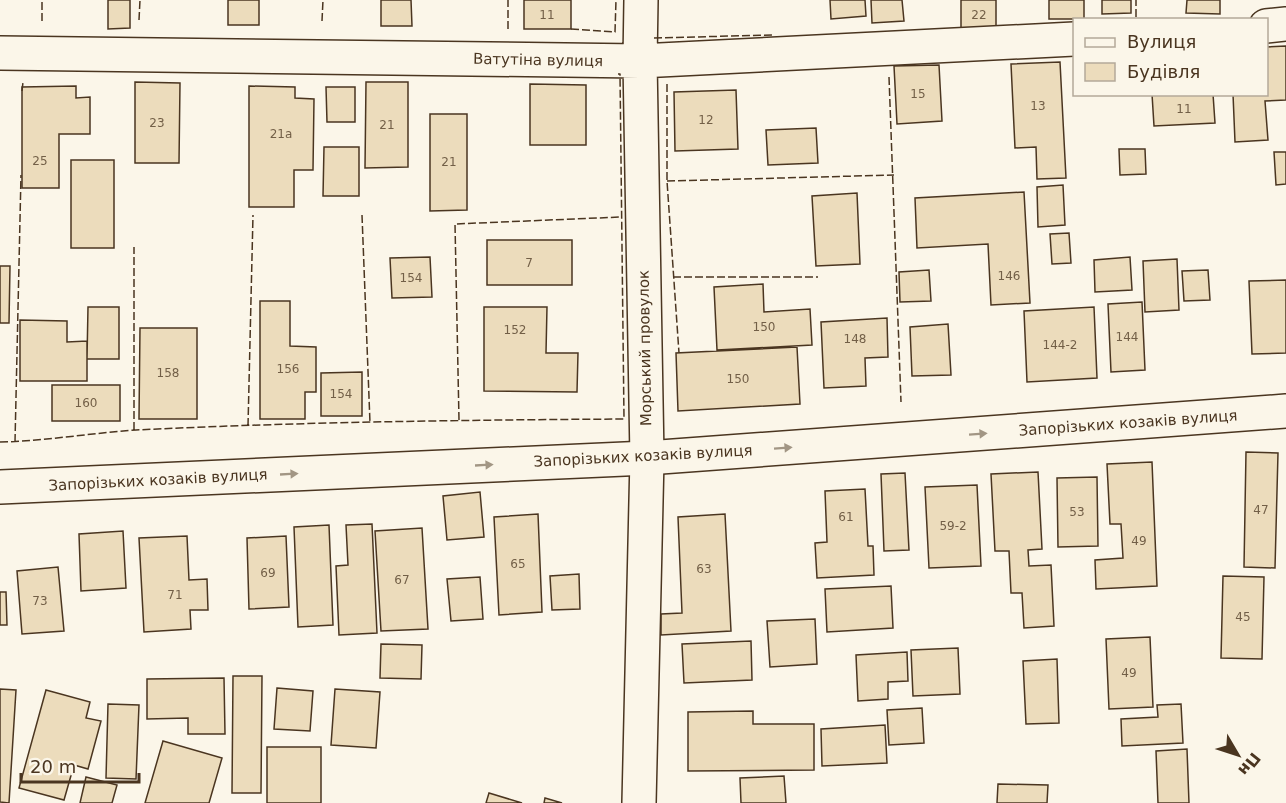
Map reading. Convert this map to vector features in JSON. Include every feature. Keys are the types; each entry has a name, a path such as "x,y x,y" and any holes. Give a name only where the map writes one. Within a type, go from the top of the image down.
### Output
{"street":[{"name":"Морський провулок","path":"639,803 647,458 641,0"},
{"path":"1268,26 1286,24"},
{"name":"Ватутіна вулиця","path":"0,53 640,61 1073,39"},
{"name":"Запорізьких козаків вулиця","path":"0,487 647,458 1286,411"}],"building":[{"path":"108,0 130,0 130,28 108,29"},
{"path":"228,0 259,0 259,25 228,25"},
{"path":"381,0 411,0 412,26 381,26"},
{"path":"524,0 571,0 571,29 524,29"},
{"path":"830,0 865,0 866,16 831,19"},
{"path":"871,0 902,0 904,21 872,23"},
{"path":"961,0 996,0 996,29 961,30"},
{"path":"1049,0 1084,0 1084,18 1049,19"},
{"path":"1102,0 1131,0 1131,13 1102,14"},
{"path":"1187,0 1220,0 1220,14 1186,13"},
{"path":"1286,46 1286,100 1265,101 1268,140 1235,142 1233,96 1268,96 1268,47"},
{"path":"1060,62 1066,178 1037,179 1036,147 1015,148 1011,64"},
{"path":"939,65 942,121 897,124 894,66"},
{"path":"135,82 180,83 179,163 135,163"},
{"path":"366,82 408,82 408,167 365,168"},
{"path":"530,84 586,85 586,145 530,145"},
{"path":"76,86 76,98 90,97 90,134 59,134 59,188 22,188 22,87"},
{"path":"249,86 295,87 295,98 314,99 313,170 294,170 294,207 249,207"},
{"path":"326,87 355,87 355,122 327,122"},
{"path":"736,90 738,149 675,151 674,92"},
{"path":"1152,96 1213,96 1215,123 1154,126"},
{"path":"430,114 467,114 467,210 430,211"},
{"path":"816,128 818,163 768,165 766,130"},
{"path":"324,147 359,147 359,196 323,196"},
{"path":"1119,149 1145,149 1146,174 1120,175"},
{"path":"1274,152 1286,152 1286,184 1276,185"},
{"path":"71,160 114,160 114,248 71,248"},
{"path":"1063,185 1065,225 1038,227 1037,187"},
{"path":"1024,192 1030,303 991,305 988,244 917,248 915,198"},
{"path":"857,193 860,264 816,266 812,196"},
{"path":"1069,233 1071,263 1052,264 1050,234"},
{"path":"487,240 572,240 572,285 487,285"},
{"path":"430,257 432,297 392,298 390,258"},
{"path":"1130,257 1132,290 1095,292 1094,260"},
{"path":"1177,259 1179,310 1145,312 1143,261"},
{"path":"0,266 10,266 9,323 0,323"},
{"path":"929,270 931,301 900,302 899,272"},
{"path":"1208,270 1210,300 1184,301 1182,271"},
{"path":"1286,280 1286,353 1252,354 1249,281"},
{"path":"763,284 764,312 810,309 812,345 717,350 714,287"},
{"path":"260,301 290,301 290,346 316,347 316,392 305,392 305,419 260,419"},
{"path":"1142,302 1145,370 1111,372 1108,304"},
{"path":"88,307 119,307 119,359 87,359"},
{"path":"484,307 547,307 546,353 578,353 577,392 484,391"},
{"path":"1094,307 1097,378 1027,382 1024,311"},
{"path":"887,318 888,357 865,358 866,386 824,388 821,322"},
{"path":"20,320 67,321 67,342 87,341 87,381 20,381"},
{"path":"948,324 951,375 912,376 910,327"},
{"path":"140,328 197,328 197,419 139,419"},
{"path":"797,347 800,404 678,411 676,353"},
{"path":"362,372 362,416 321,416 321,373"},
{"path":"52,385 120,385 120,421 52,421"},
{"path":"1246,452 1278,453 1275,568 1244,567"},
{"path":"1152,462 1157,586 1096,589 1095,560 1123,558 1121,524 1110,524 1107,464"},
{"path":"1038,472 1042,549 1028,550 1029,566 1051,565 1054,626 1024,628 1022,593 1011,593 1009,551 995,551 991,474"},
{"path":"905,473 909,550 884,551 881,474"},
{"path":"1097,477 1098,546 1058,547 1057,478"},
{"path":"977,485 981,566 929,568 925,487"},
{"path":"865,489 868,546 873,546 874,575 817,578 815,543 827,542 825,491"},
{"path":"480,492 484,537 447,540 443,496"},
{"path":"538,514 542,612 499,615 494,517"},
{"path":"725,514 731,631 661,635 661,614 682,613 678,517"},
{"path":"372,524 377,633 339,635 336,566 348,565 346,525"},
{"path":"329,525 333,625 298,627 294,527"},
{"path":"422,528 428,629 381,631 375,531"},
{"path":"123,531 126,588 81,591 79,534"},
{"path":"187,536 189,580 207,579 208,610 190,610 191,629 144,632 139,538"},
{"path":"286,536 289,607 249,609 247,538"},
{"path":"58,567 64,631 22,634 17,571"},
{"path":"579,574 580,609 552,610 550,576"},
{"path":"1223,576 1264,577 1262,659 1221,658"},
{"path":"480,577 483,619 451,621 447,579"},
{"path":"891,586 893,628 827,632 825,589"},
{"path":"0,592 6,592 7,625 0,625"},
{"path":"815,619 817,664 770,667 767,621"},
{"path":"1150,637 1153,707 1109,709 1106,639"},
{"path":"751,641 752,680 684,683 682,644"},
{"path":"381,644 422,645 421,679 380,678"},
{"path":"958,648 960,694 913,696 911,650"},
{"path":"907,652 908,681 888,682 888,699 858,701 856,655"},
{"path":"1057,659 1059,723 1026,724 1023,661"},
{"path":"233,676 262,676 261,793 232,793"},
{"path":"224,678 225,734 188,734 188,718 147,719 147,679"},
{"path":"277,688 313,691 310,731 274,729"},
{"path":"0,689 16,690 9,803 0,802"},
{"path":"335,689 380,692 376,748 331,745"},
{"path":"46,690 90,702 86,718 101,721 88,769 74,765 64,800 19,788"},
{"path":"108,704 139,705 136,779 106,778"},
{"path":"1181,704 1183,743 1122,746 1121,719 1158,717 1157,705"},
{"path":"922,708 924,743 889,745 887,710"},
{"path":"753,711 753,724 814,724 814,770 688,771 688,712"},
{"path":"885,725 887,763 822,766 821,729"},
{"path":"163,741 222,758 209,803 145,803"},
{"path":"267,747 321,747 321,803 267,803"},
{"path":"1187,749 1189,803 1158,803 1156,751"},
{"path":"784,776 786,803 741,803 740,778"},
{"path":"86,777 117,785 112,803 80,803"},
{"path":"998,784 1048,785 1047,803 997,803"},
{"path":"489,793 522,803 486,803"},
{"path":"545,798 562,803 544,803"}],"fence":[{"path":"42,0 42,21"},
{"path":"139,20 140,0"},
{"path":"322,21 323,0"},
{"path":"508,0 508,29"},
{"path":"571,29 615,32 616,0"},
{"path":"1136,0 1136,17"},
{"path":"654,38 772,35"},
{"path":"0,442 197,427 624,419 620,74 618,74"},
{"path":"889,77 901,402"},
{"path":"22,91 23,82"},
{"path":"667,84 667,181 679,353"},
{"path":"15,442 21,175"},
{"path":"667,181 894,175"},
{"path":"248,426 253,215"},
{"path":"362,215 370,423"},
{"path":"459,420 455,224 621,217"},
{"path":"134,247 134,430"},
{"path":"673,277 818,277"}]}
